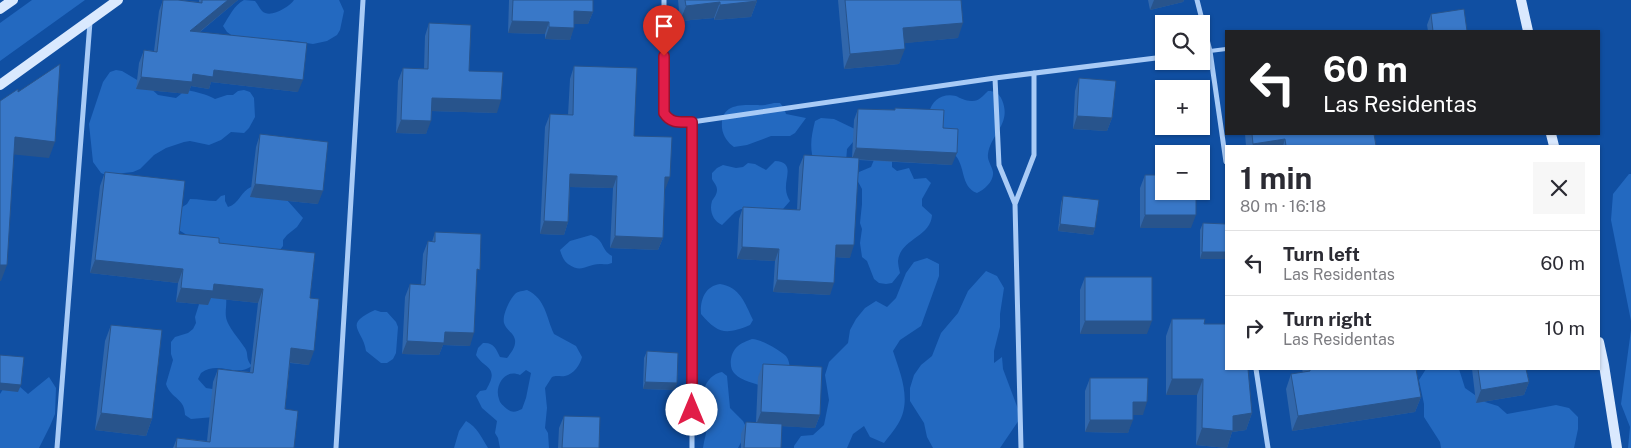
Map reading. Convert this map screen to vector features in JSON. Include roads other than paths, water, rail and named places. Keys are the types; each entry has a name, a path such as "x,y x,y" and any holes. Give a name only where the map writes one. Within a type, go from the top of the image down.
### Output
{"street":[{"path":"0,9 13,0"},
{"path":"0,85 118,0"},
{"path":"336,448 363,0"},
{"path":"664,0 664,113 675,123 995,78 1155,58"},
{"path":"1197,0 1201,15"},
{"path":"1520,0 1528,30"},
{"path":"57,448 90,21"},
{"path":"1210,51 1225,155"},
{"path":"1015,204 1034,155 1034,73"},
{"path":"995,78 999,165 1015,204 1021,448"},
{"path":"692,122 692,448"},
{"path":"1600,348 1617,448"},
{"path":"1256,370 1268,448"}],"lane":[{"path":"1210,51 1225,49"}]}
